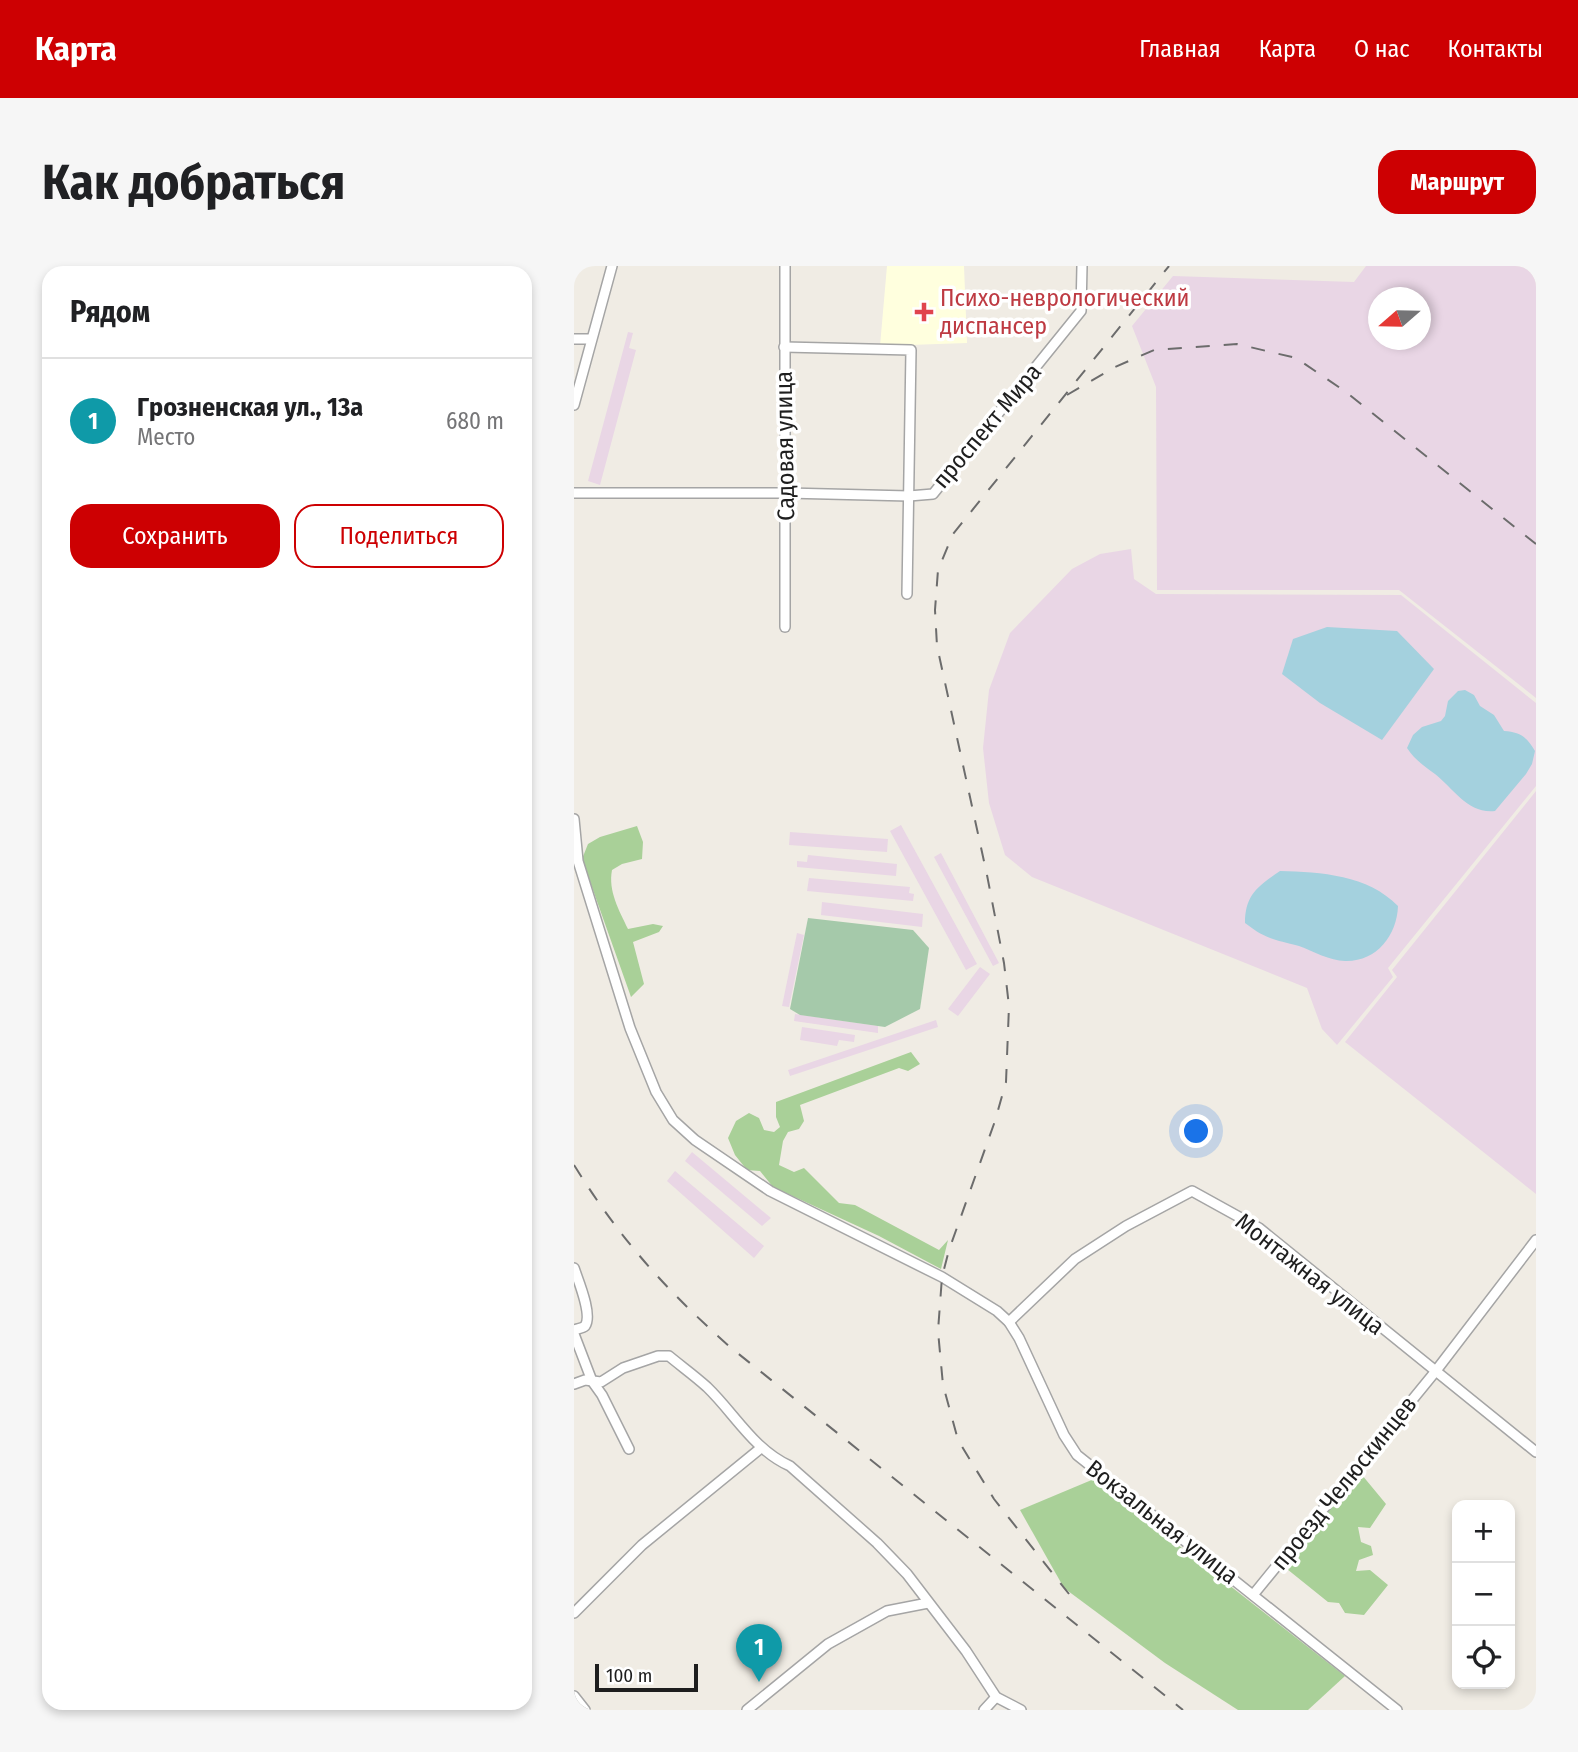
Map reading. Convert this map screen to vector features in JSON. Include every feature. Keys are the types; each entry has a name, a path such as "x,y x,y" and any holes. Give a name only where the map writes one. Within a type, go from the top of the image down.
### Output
{"street":[{"path":"574,405 612,266"},
{"name":"Садовая улица","path":"785,266 785,627"},
{"name":"проспект Мира","path":"909,496 933,494 1081,311 1082,266"},
{"path":"574,339 591,340"},
{"path":"784,347 911,350 907,594"},
{"path":"574,493 909,496"},
{"name":"Вокзальная улица","path":"574,819 578,861 630,1028 656,1092 673,1120 684,1132 769,1191 977,1296 1009,1322 1064,1435 1077,1455 1397,1710"},
{"name":"Монтажная улица","path":"1009,1322 1075,1259 1126,1226 1192,1191 1259,1228 1536,1452"},
{"name":"проезд Челюскинцев","path":"1253,1595 1435,1372 1535,1240"},
{"path":"574,1268 586,1302 585,1326 574,1332 592,1381 603,1395 629,1449"},
{"path":"574,1384 585,1380 601,1382 623,1368 658,1356 668,1356 708,1388 761,1448 774,1459 790,1466 877,1543 907,1574 966,1651 996,1697 1021,1710"},
{"path":"574,1614 642,1545 761,1448"},
{"path":"747,1710 828,1644 887,1611 928,1603"},
{"path":"574,1696 585,1710"},
{"path":"984,1710 996,1697"}],"shaded area":[{"name":"Психо-неврологический диспансер","path":"887,266 964,266 967,343 880,346"},
{"path":"1366,266 1536,266 1536,698 1399,590 1157,590 1156,387 1132,326 1173,276 1354,282"},
{"path":"628,332 633,333 629,348 636,350 600,485 588,481"},
{"path":"1131,549 1134,579 1156,594 1401,595 1536,703 1536,786 1388,968 1393,977 1337,1045 1322,1029 1307,988 1032,877 1005,855 989,803 983,748 989,690 1010,633 1072,569 1100,554"},
{"path":"1536,791 1536,1194 1345,1042 1397,977 1392,970"},
{"path":"901,825 977,964 966,970 890,831"},
{"path":"790,832 888,839 887,852 789,845"},
{"path":"941,853 999,963 993,966 934,857"},
{"path":"808,855 897,864 896,876 797,867 797,861 807,862"},
{"path":"809,878 910,887 909,893 914,894 913,901 807,891"},
{"path":"822,902 923,914 922,927 821,915"},
{"path":"808,918 913,930 929,948 920,1009 885,1027 800,1015 790,1009"},
{"path":"797,933 804,935 789,1007 782,1006"},
{"path":"980,967 990,974 958,1016 948,1009"},
{"path":"795,1014 878,1026 878,1033 794,1021"},
{"path":"936,1020 938,1027 790,1076 788,1070"},
{"path":"802,1027 855,1035 854,1042 839,1040 837,1046 800,1040"},
{"path":"692,1152 771,1218 762,1226 685,1161"},
{"path":"675,1171 764,1246 754,1258 667,1181"}],"green space":[{"path":"637,826 643,842 642,859 622,864 612,870 613,893 628,929 653,924 663,926 659,932 633,942 644,984 631,997 582,859 588,844 600,837"},
{"path":"911,1052 920,1064 908,1071 899,1068 800,1105 804,1121 799,1129 788,1132 783,1141 779,1165 794,1172 804,1168 839,1203 855,1205 939,1250 948,1240 941,1269 879,1236 773,1187 760,1171 747,1170 735,1155 728,1138 736,1121 749,1113 759,1118 764,1130 774,1132 780,1127 776,1117 776,1102"},
{"path":"1362,1475 1386,1504 1370,1528 1358,1527 1361,1542 1371,1546 1373,1555 1359,1560 1356,1571 1370,1570 1388,1585 1364,1615 1345,1613 1339,1603 1328,1602 1282,1565 1351,1480"},
{"path":"1094,1479 1345,1676 1308,1710 1238,1710 1165,1663 1064,1588 1020,1510"}],"water":[{"path":"1327,627 1397,631 1434,669 1382,740 1320,703 1282,674 1293,639"},
{"path":"1465,690 1474,695 1480,706 1494,715 1504,731 1522,736 1535,751 1526,774 1495,811 1485,811 1469,805 1407,748 1413,735 1422,727 1441,721 1445,716 1448,701 1458,691"},
{"path":"1280,871 1327,874 1373,888 1398,906 1397,917 1389,937 1375,952 1366,957 1339,961 1259,933 1245,923 1247,905 1254,892"}],"railway":[{"path":"1069,1594 994,1499 958,1440 943,1385 938,1331 942,1277 1006,1082 1009,1006 1004,963 987,875 937,646 935,610 938,570 953,534 1169,266"},
{"path":"1067,395 1115,367 1154,350 1237,344 1296,358 1346,392 1536,544"},
{"path":"574,1165 626,1240 664,1283 730,1347 1183,1710"}],"place":[{"name":"Психо-неврологический диспансер","path":"924,312"},
{"name":"Грозненская ул., 13а","path":"759,1682"}]}
